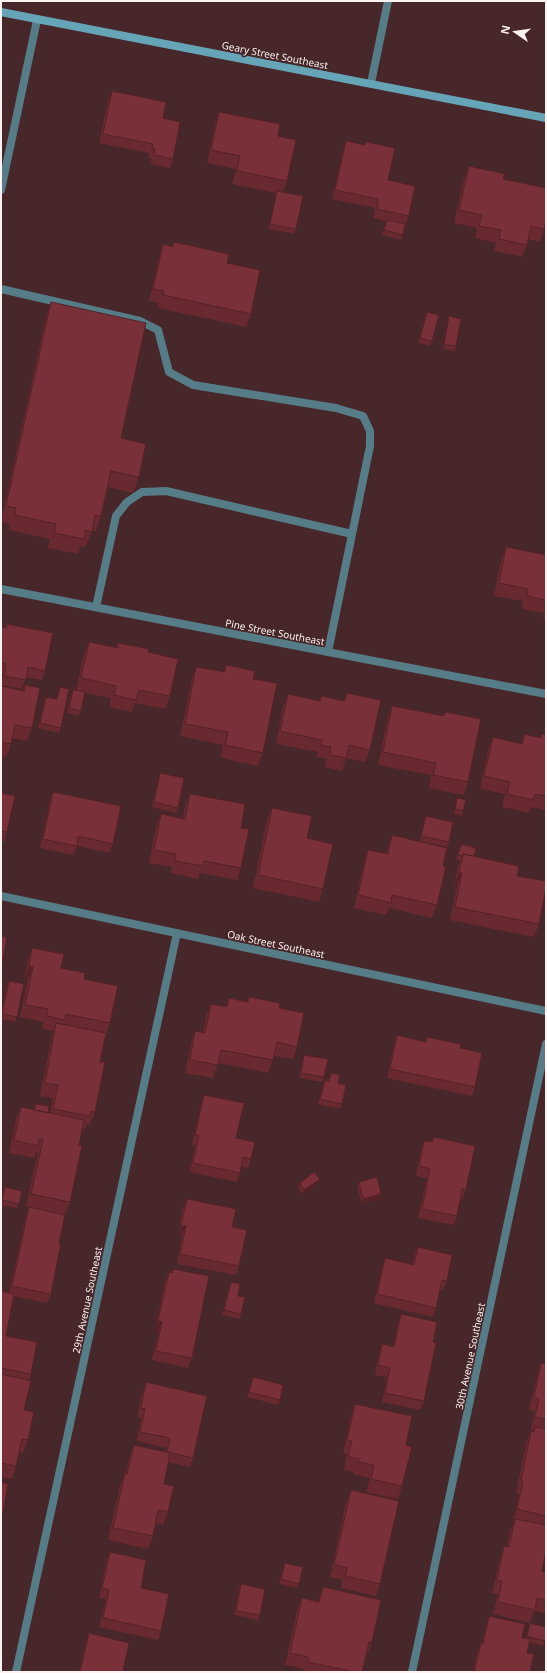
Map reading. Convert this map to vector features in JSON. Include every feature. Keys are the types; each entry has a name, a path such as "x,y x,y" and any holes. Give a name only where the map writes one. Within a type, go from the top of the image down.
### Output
{"main road":[{"name":"Geary Street Southeast","path":"1,12 546,118"}],"street":[{"path":"371,83 388,1"},
{"path":"1,190 37,20"},
{"path":"1,289 140,321 158,330 170,372 193,384 336,408 363,416 370,430 370,446 328,652"},
{"path":"96,607 116,516 127,502 142,492 166,490 352,534"},
{"name":"Pine Street Southeast","path":"1,589 546,694"},
{"name":"Oak Street Southeast","path":"1,896 546,1011"},
{"name":"29th Avenue Southeast","path":"16,1672 177,933"},
{"name":"30th Avenue Southeast","path":"412,1672 546,1044"}],"building":[{"path":"112,91 166,102 163,118 180,122 173,159 154,155 155,149 152,149 153,144 103,134"},
{"path":"219,112 280,124 278,136 296,140 287,181 237,171 240,156 211,150"},
{"path":"346,141 365,145 366,142 395,148 388,180 415,186 409,216 377,209 378,199 335,190"},
{"path":"469,166 505,174 503,179 546,188 546,222 544,229 531,226 527,245 499,239 501,230 479,226 482,215 459,210"},
{"path":"277,191 303,196 296,229 270,224"},
{"path":"387,220 405,224 403,235 384,230"},
{"path":"174,242 229,254 227,263 260,270 251,314 163,295 164,291 153,289 163,244 173,247"},
{"path":"51,302 146,323 121,438 146,444 139,477 111,471 101,516 95,515 92,532 86,530 84,539 54,533 56,524 15,515 16,508 6,506"},
{"path":"427,312 439,315 432,341 420,338"},
{"path":"449,316 461,319 456,346 444,344"},
{"path":"506,547 546,555 546,600 527,596 528,589 499,583"},
{"path":"7,624 53,633 45,671 28,667 26,680 4,676 6,664 1,662 1,627 6,628"},
{"path":"89,642 118,648 118,643 149,649 148,652 178,659 170,696 139,690 136,700 114,695 116,686 81,678"},
{"path":"226,665 255,671 253,679 277,683 263,753 225,745 228,732 185,724 196,667 225,672"},
{"path":"25,685 40,688 32,728 15,725 11,744 1,742 1,686 24,691"},
{"path":"60,687 69,689 61,728 40,723 46,697 57,699"},
{"path":"73,690 85,692 81,711 69,708"},
{"path":"347,693 381,700 370,750 349,745 346,758 330,755 331,747 321,745 322,740 280,731 288,694 320,701 321,696 345,701"},
{"path":"392,706 444,716 445,712 481,719 468,782 433,775 436,763 383,752"},
{"path":"525,734 541,738 542,734 546,735 546,796 535,794 533,800 507,794 510,782 484,776 493,737 522,744"},
{"path":"160,773 184,778 178,808 154,802"},
{"path":"53,792 121,806 113,844 78,836 77,846 43,839"},
{"path":"1,793 15,796 7,832 1,831"},
{"path":"190,794 245,804 241,828 249,829 241,868 204,861 203,866 175,861 176,854 154,850 161,814 185,819"},
{"path":"457,798 466,800 463,811 455,809"},
{"path":"272,808 312,816 307,838 333,844 323,889 258,875"},
{"path":"426,816 453,822 449,842 421,836"},
{"path":"392,835 447,848 443,866 446,867 437,905 392,895 391,903 358,895 368,850 388,854"},
{"path":"461,844 476,848 474,856 463,854 462,856 458,855"},
{"path":"463,854 519,866 517,876 546,881 539,924 455,907 462,873 459,873"},
{"path":"1,936 7,938 1,969"},
{"path":"32,948 64,954 61,968 85,973 84,979 118,986 110,1023 66,1014 65,1020 47,1016 48,1009 25,1005 33,967 29,966"},
{"path":"9,981 24,984 17,1017 2,1014"},
{"path":"249,997 280,1003 279,1008 304,1013 297,1047 277,1042 273,1060 221,1050 218,1065 190,1060 195,1031 205,1033 211,1004 227,1007 229,998 248,1002"},
{"path":"56,1023 106,1033 100,1062 105,1062 95,1112 91,1111 90,1116 53,1109 58,1085 45,1083"},
{"path":"397,1035 426,1042 427,1037 461,1044 460,1048 482,1053 475,1087 390,1069"},
{"path":"304,1055 328,1059 324,1077 301,1073"},
{"path":"331,1073 340,1075 338,1083 346,1085 342,1104 320,1099 325,1080 329,1081"},
{"path":"204,1095 244,1103 236,1138 255,1142 251,1159 243,1157 240,1173 193,1163 199,1136 195,1135"},
{"path":"36,1104 49,1106 48,1113 34,1110"},
{"path":"21,1107 84,1120 79,1145 82,1146 70,1202 31,1194 43,1140 39,1139 38,1146 14,1140"},
{"path":"434,1137 475,1146 466,1189 462,1189 457,1216 422,1209 430,1169 419,1166 424,1141 432,1142"},
{"path":"314,1172 320,1179 304,1190 300,1183"},
{"path":"377,1177 381,1194 363,1199 359,1182"},
{"path":"5,1187 22,1191 19,1204 2,1200"},
{"path":"187,1199 236,1209 232,1227 247,1230 239,1266 180,1254 186,1226 181,1226"},
{"path":"29,1207 65,1215 51,1294 12,1286"},
{"path":"418,1247 452,1255 447,1281 442,1280 436,1308 377,1294 385,1258 414,1265"},
{"path":"173,1269 209,1276 192,1358 156,1351 162,1322 158,1321 169,1272 172,1273"},
{"path":"231,1282 240,1284 238,1296 245,1297 241,1314 224,1310"},
{"path":"1,1291 14,1294 6,1336 37,1342 31,1374 1,1368"},
{"path":"401,1314 437,1322 433,1342 436,1343 424,1401 385,1393 390,1368 378,1365 382,1344 394,1347"},
{"path":"541,1363 546,1364 546,1419 535,1417 539,1399 534,1397"},
{"path":"1,1374 31,1381 24,1410 34,1412 28,1440 22,1439 16,1466 1,1463"},
{"path":"253,1377 283,1385 280,1400 249,1392"},
{"path":"146,1382 207,1396 193,1458 167,1452 170,1438 140,1432 145,1409 141,1408"},
{"path":"355,1404 412,1416 406,1445 412,1447 402,1486 371,1479 374,1465 358,1462 359,1459 348,1457 352,1441 347,1440"},
{"path":"535,1427 546,1429 546,1516 517,1509 531,1431 534,1432"},
{"path":"134,1445 170,1453 164,1484 174,1486 168,1512 158,1510 153,1536 113,1528 125,1473 127,1474"},
{"path":"1,1482 8,1484 3,1513 1,1513"},
{"path":"351,1490 399,1501 380,1584 345,1576 347,1568 334,1565"},
{"path":"515,1519 546,1525 546,1550 542,1571 546,1572 546,1600 537,1598 535,1610 498,1602 502,1581 497,1580 504,1546 509,1547"},
{"path":"110,1552 146,1560 141,1588 169,1594 161,1631 103,1618 109,1590 102,1588"},
{"path":"285,1563 303,1567 299,1584 281,1579"},
{"path":"241,1584 265,1589 260,1615 236,1611"},
{"path":"323,1587 381,1600 372,1642 369,1642 362,1672 355,1672 308,1662 308,1657 290,1653 302,1598 319,1602"},
{"path":"489,1616 525,1624 522,1638 530,1639 527,1653 534,1654 530,1672 474,1672 481,1643 483,1644"},
{"path":"530,1623 546,1627 545,1641 527,1636"},
{"path":"89,1633 129,1643 123,1672 80,1672"}]}
